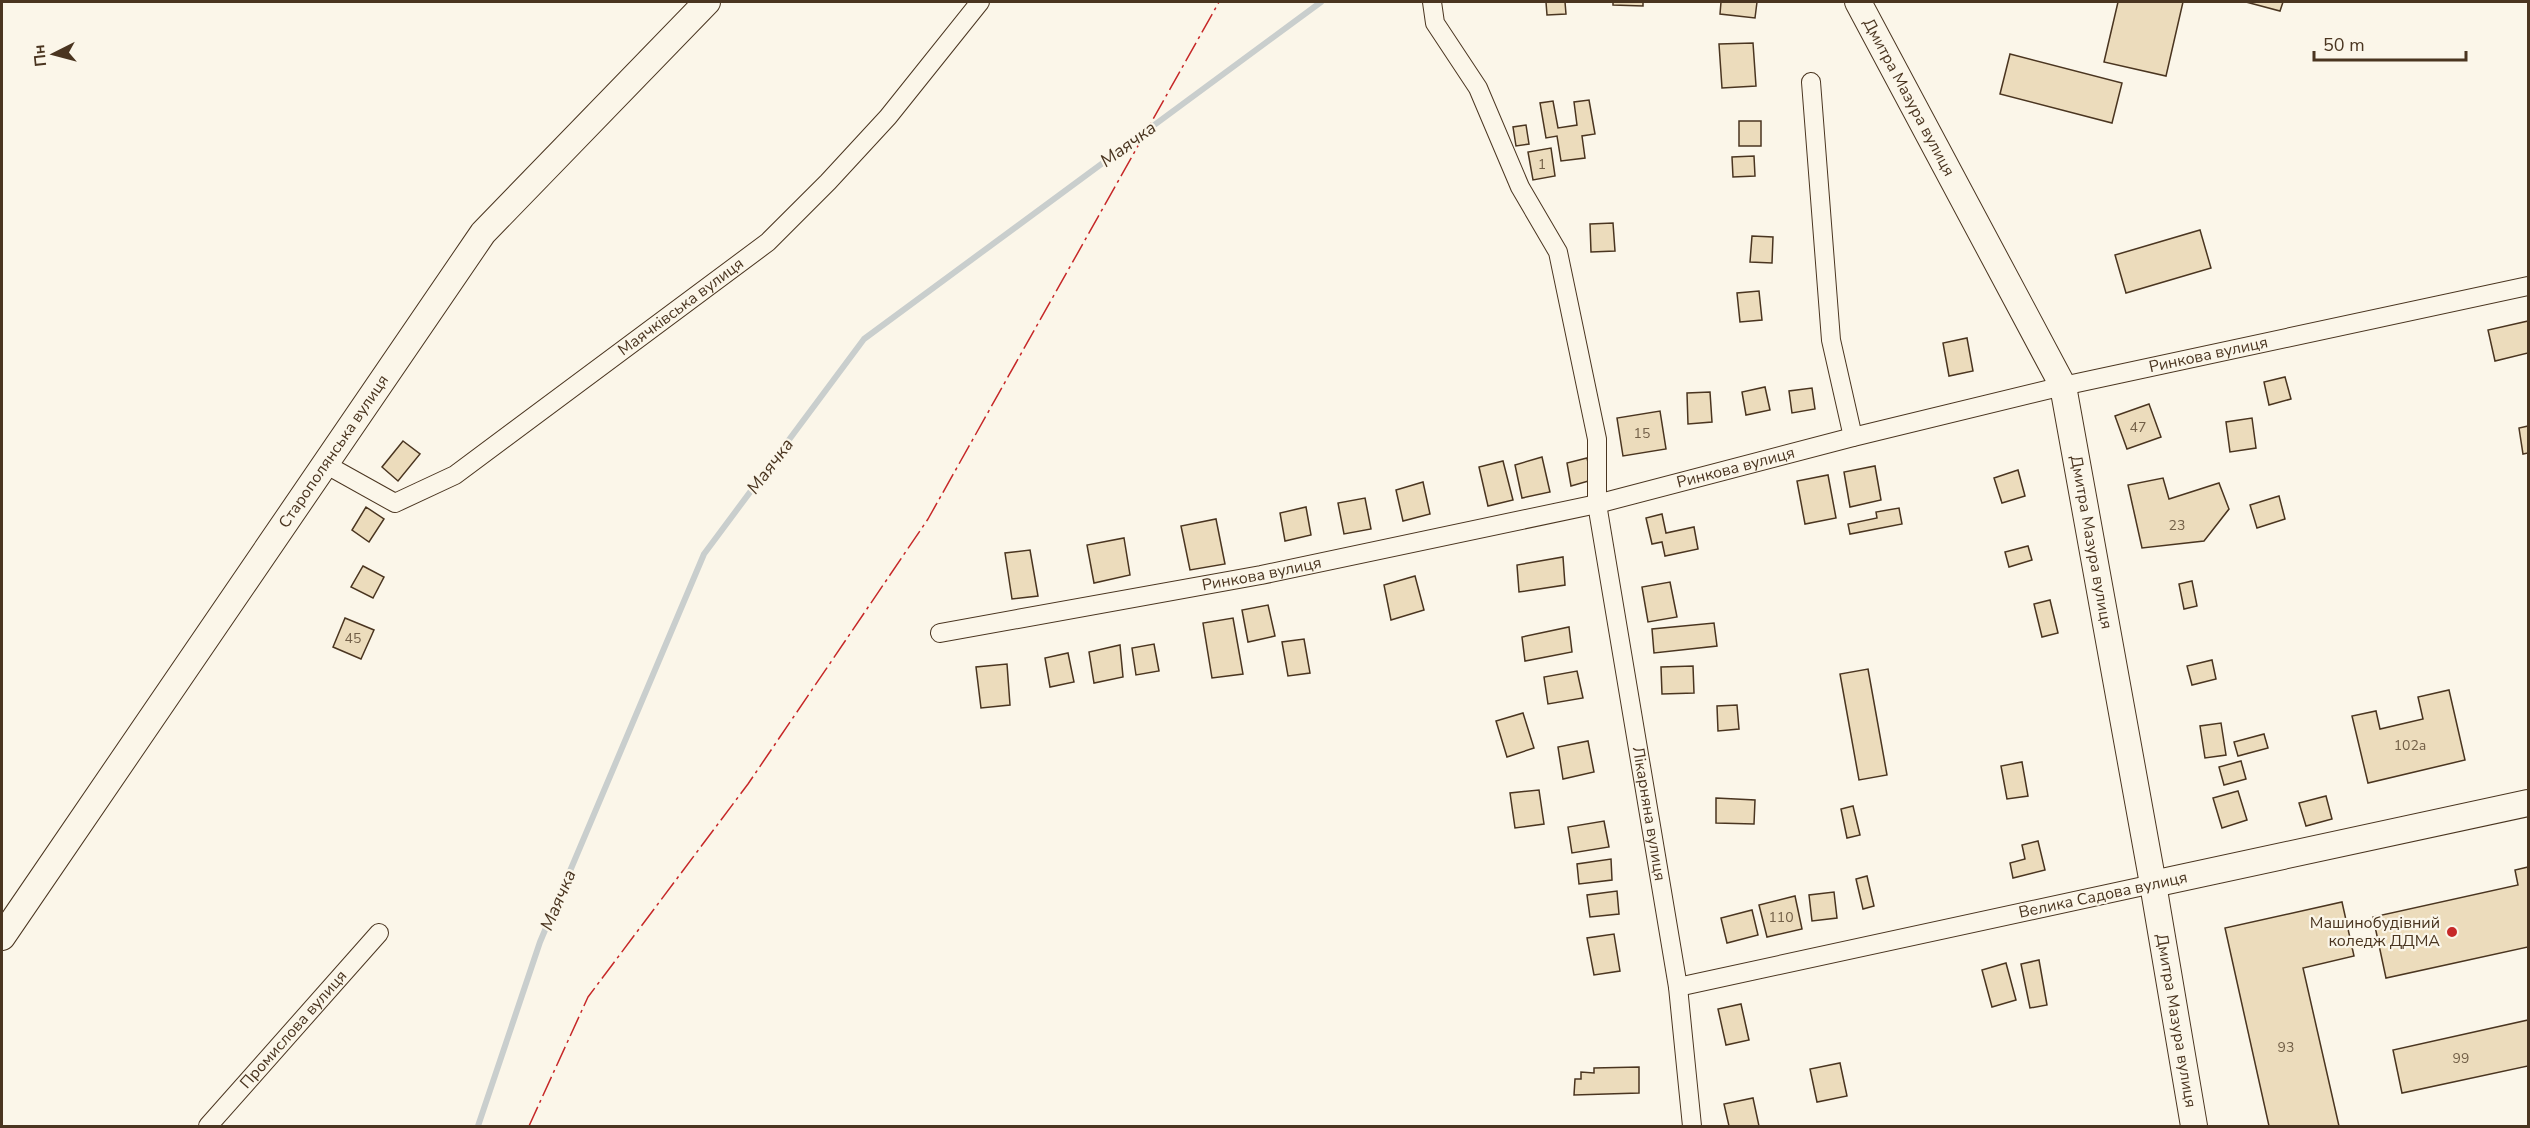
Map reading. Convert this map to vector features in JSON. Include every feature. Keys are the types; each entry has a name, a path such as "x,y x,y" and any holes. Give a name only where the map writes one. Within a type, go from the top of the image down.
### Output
{"street":[{"name":"Старополянська вулиця","path":"2,937 483,233 707,2"},
{"name":"Маячківська вулиця","path":"325,464 395,504 455,475 768,242 888,117 980,2"},
{"name":"Лікарняна вулиця","path":"1432,2 1435,23 1478,88 1520,187 1558,252 1597,439 1597,504 1678,987 1692,1126"},
{"name":"Дмитра Мазура вулиця","path":"1858,2 2063,386 2153,884 2194,1126"},
{"path":"1811,82 1831,340 1853,437"},
{"name":"Ринкова вулиця","path":"940,633 1261,575 1597,504 1853,437 2063,386 2529,285"},
{"name":"Велика Садова вулиця","path":"1678,987 2529,803"},
{"name":"Промислова вулиця","path":"208,1126 379,933"}],"building":[{"path":"1546,2 1565,2 1566,14 1547,15"},
{"path":"1613,2 1643,2 1643,6 1613,5"},
{"path":"1721,2 1757,2 1755,18 1720,14"},
{"path":"2118,2 2183,2 2166,76 2104,62"},
{"path":"2246,2 2283,2 2280,11"},
{"path":"1753,43 1756,86 1722,88 1719,44"},
{"path":"2010,54 2122,83 2112,123 2000,94"},
{"path":"1589,100 1595,134 1582,136 1585,158 1561,161 1557,136 1546,138 1540,103 1553,101 1558,128 1577,125 1574,102"},
{"path":"1739,121 1761,121 1761,146 1739,146"},
{"path":"1526,125 1529,144 1516,146 1513,127"},
{"path":"1551,148 1555,176 1533,180 1528,152"},
{"path":"1754,156 1755,176 1733,177 1732,157"},
{"path":"1613,223 1615,251 1591,252 1590,224"},
{"path":"2200,230 2211,268 2126,293 2115,255"},
{"path":"1752,236 1773,237 1772,263 1750,262"},
{"path":"1759,291 1762,320 1740,322 1737,293"},
{"path":"2528,321 2528,353 2495,361 2488,330"},
{"path":"1967,338 1973,371 1949,376 1943,343"},
{"path":"2285,377 2291,399 2269,405 2264,382"},
{"path":"1765,387 1770,410 1746,415 1742,392"},
{"path":"1812,388 1815,409 1792,413 1789,391"},
{"path":"1710,392 1712,422 1688,424 1687,393"},
{"path":"2149,404 2161,437 2127,449 2115,416"},
{"path":"1660,411 1666,449 1623,456 1617,418"},
{"path":"2252,418 2256,448 2230,452 2226,422"},
{"path":"2528,426 2528,453 2523,454 2519,428"},
{"path":"403,441 420,454 398,481 382,467"},
{"path":"1542,457 1550,492 1522,498 1515,465"},
{"path":"1587,458 1592,480 1571,486 1567,463"},
{"path":"1503,461 1513,500 1488,506 1479,467"},
{"path":"1875,466 1881,500 1850,507 1844,472"},
{"path":"2018,470 2025,496 2002,503 1994,478"},
{"path":"1828,475 1836,518 1805,524 1797,481"},
{"path":"2163,478 2169,499 2219,483 2229,509 2204,541 2142,548 2128,485"},
{"path":"1423,482 1430,514 1403,521 1396,490"},
{"path":"2279,496 2285,519 2257,528 2250,505"},
{"path":"1365,498 1371,529 1344,534 1338,503"},
{"path":"366,507 384,519 369,542 352,530"},
{"path":"1306,507 1311,535 1285,541 1280,513"},
{"path":"1899,508 1902,524 1850,534 1848,524 1877,518 1876,512"},
{"path":"1662,514 1666,533 1694,527 1698,549 1665,556 1662,542 1652,544 1646,518"},
{"path":"1216,519 1225,564 1190,570 1181,526"},
{"path":"1124,538 1130,575 1094,583 1087,545"},
{"path":"2028,546 2032,560 2009,567 2005,552"},
{"path":"1030,550 1038,596 1012,599 1005,553"},
{"path":"1563,557 1565,585 1519,592 1517,565"},
{"path":"363,566 384,577 373,598 351,587"},
{"path":"1415,576 1424,610 1391,620 1384,585"},
{"path":"2192,581 2197,606 2184,609 2179,584"},
{"path":"1670,582 1677,617 1648,622 1642,587"},
{"path":"2050,600 2058,633 2042,637 2034,604"},
{"path":"1268,605 1275,636 1248,642 1242,610"},
{"path":"345,618 374,630 361,659 333,647"},
{"path":"1233,618 1243,674 1212,678 1203,623"},
{"path":"1714,623 1717,646 1654,653 1652,629"},
{"path":"1569,627 1572,652 1525,661 1522,637"},
{"path":"1304,639 1310,673 1288,676 1282,642"},
{"path":"1154,644 1159,671 1136,675 1132,648"},
{"path":"1120,645 1123,677 1094,683 1089,652"},
{"path":"1068,653 1074,682 1050,687 1045,658"},
{"path":"2212,660 2216,679 2192,685 2187,666"},
{"path":"1007,664 1010,705 981,708 976,667"},
{"path":"1693,666 1694,693 1662,694 1661,667"},
{"path":"1868,669 1887,775 1859,780 1840,674"},
{"path":"1577,671 1583,698 1548,704 1544,677"},
{"path":"2449,690 2465,760 2368,783 2352,716 2376,711 2380,729 2423,719 2418,697"},
{"path":"1737,705 1739,729 1718,731 1717,706"},
{"path":"1523,713 1534,748 1507,757 1496,721"},
{"path":"2221,723 2226,755 2205,758 2200,726"},
{"path":"2264,734 2268,748 2238,756 2234,742"},
{"path":"1588,741 1594,772 1563,779 1558,747"},
{"path":"2241,761 2246,779 2224,785 2219,767"},
{"path":"2022,762 2028,796 2007,799 2001,766"},
{"path":"1539,790 1544,824 1515,828 1510,793"},
{"path":"2238,791 2247,820 2222,828 2213,798"},
{"path":"2326,796 2332,819 2306,826 2299,803"},
{"path":"1716,798 1755,800 1754,824 1716,823"},
{"path":"1853,806 1860,835 1847,838 1841,809"},
{"path":"1604,821 1609,847 1572,853 1568,827"},
{"path":"2038,841 2045,870 2013,878 2010,863 2025,859 2022,845"},
{"path":"1611,859 1612,880 1579,884 1577,864"},
{"name":"Машинобудівний коледж ДДМА","path":"2528,867 2528,947 2386,978 2373,917 2518,885 2515,870"},
{"path":"1867,876 1874,906 1863,909 1856,879"},
{"path":"1617,891 1619,914 1590,917 1587,895"},
{"path":"1834,892 1837,918 1812,921 1809,895"},
{"path":"1795,896 1802,929 1767,937 1759,905"},
{"path":"2342,902 2354,956 2303,968 2339,1126 2269,1126 2225,928"},
{"path":"1752,910 1758,935 1727,943 1721,918"},
{"path":"1614,934 1620,971 1594,975 1587,938"},
{"path":"2039,960 2047,1005 2030,1008 2021,964"},
{"path":"2006,963 2016,1000 1992,1007 1982,970"},
{"path":"1741,1004 1749,1040 1726,1045 1718,1009"},
{"path":"2528,1020 2528,1066 2402,1093 2393,1050"},
{"path":"1840,1063 1847,1096 1817,1102 1810,1069"},
{"path":"1639,1067 1639,1093 1574,1095 1575,1079 1581,1079 1581,1072 1594,1073 1594,1068"},
{"path":"1753,1098 1759,1126 1729,1126 1724,1104"}],"waterway":[{"name":"Маячка","path":"478,1126 540,942 704,554 864,339 1321,2"}],"power":[{"path":"529,1126 588,997 748,784 928,519 1219,2"}],"place":[{"name":"Машинобудівний коледж ДДМА","path":"2452,932"}]}
